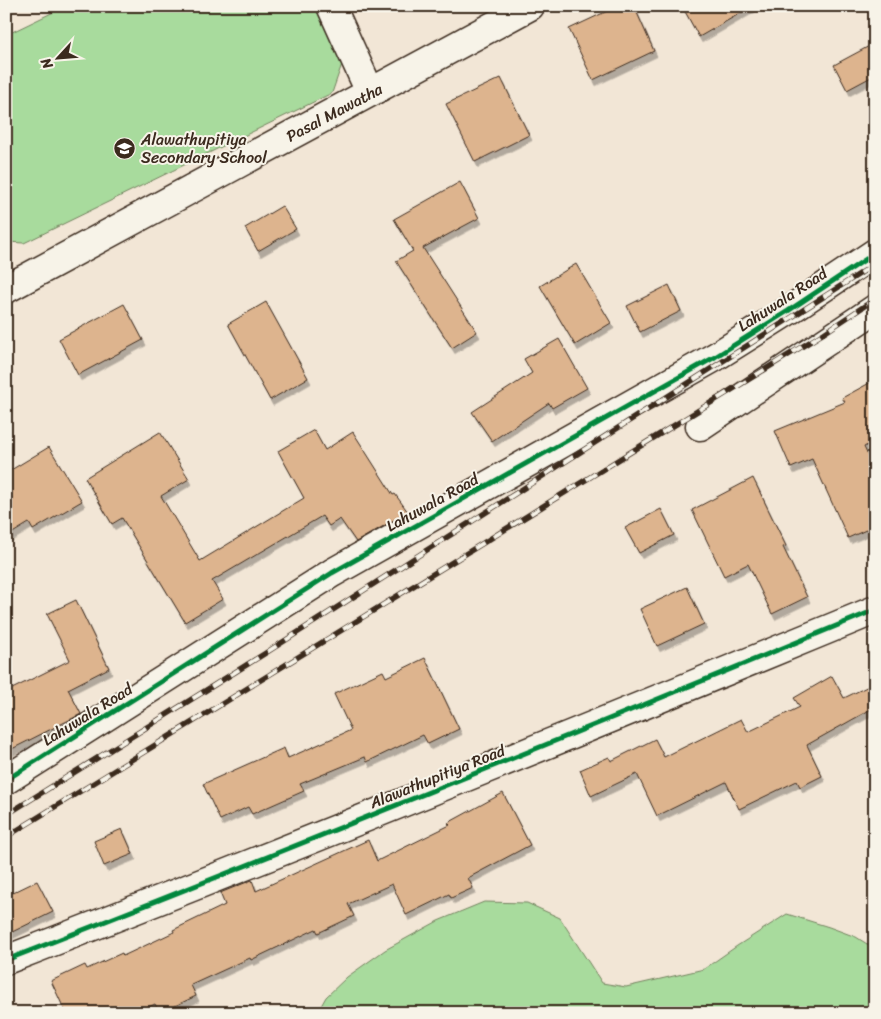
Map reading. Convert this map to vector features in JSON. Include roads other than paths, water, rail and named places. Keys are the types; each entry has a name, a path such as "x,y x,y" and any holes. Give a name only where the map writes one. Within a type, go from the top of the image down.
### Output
{"street":[{"path":"331,6 370,92"},
{"name":"Pasal Mawatha","path":"6,288 530,6"},
{"name":"Lahuwala Road","path":"6,780 332,573 715,357 875,253"},
{"path":"700,426 875,310"},
{"name":"Alawathupitiya Road","path":"6,960 222,876 619,716 875,610"}],"railway":[{"path":"6,815 264,654 875,264"},
{"path":"6,837 824,333 875,299"}],"place":[{"name":"Alawathupitiya Secondary School","path":"125,148"}]}
